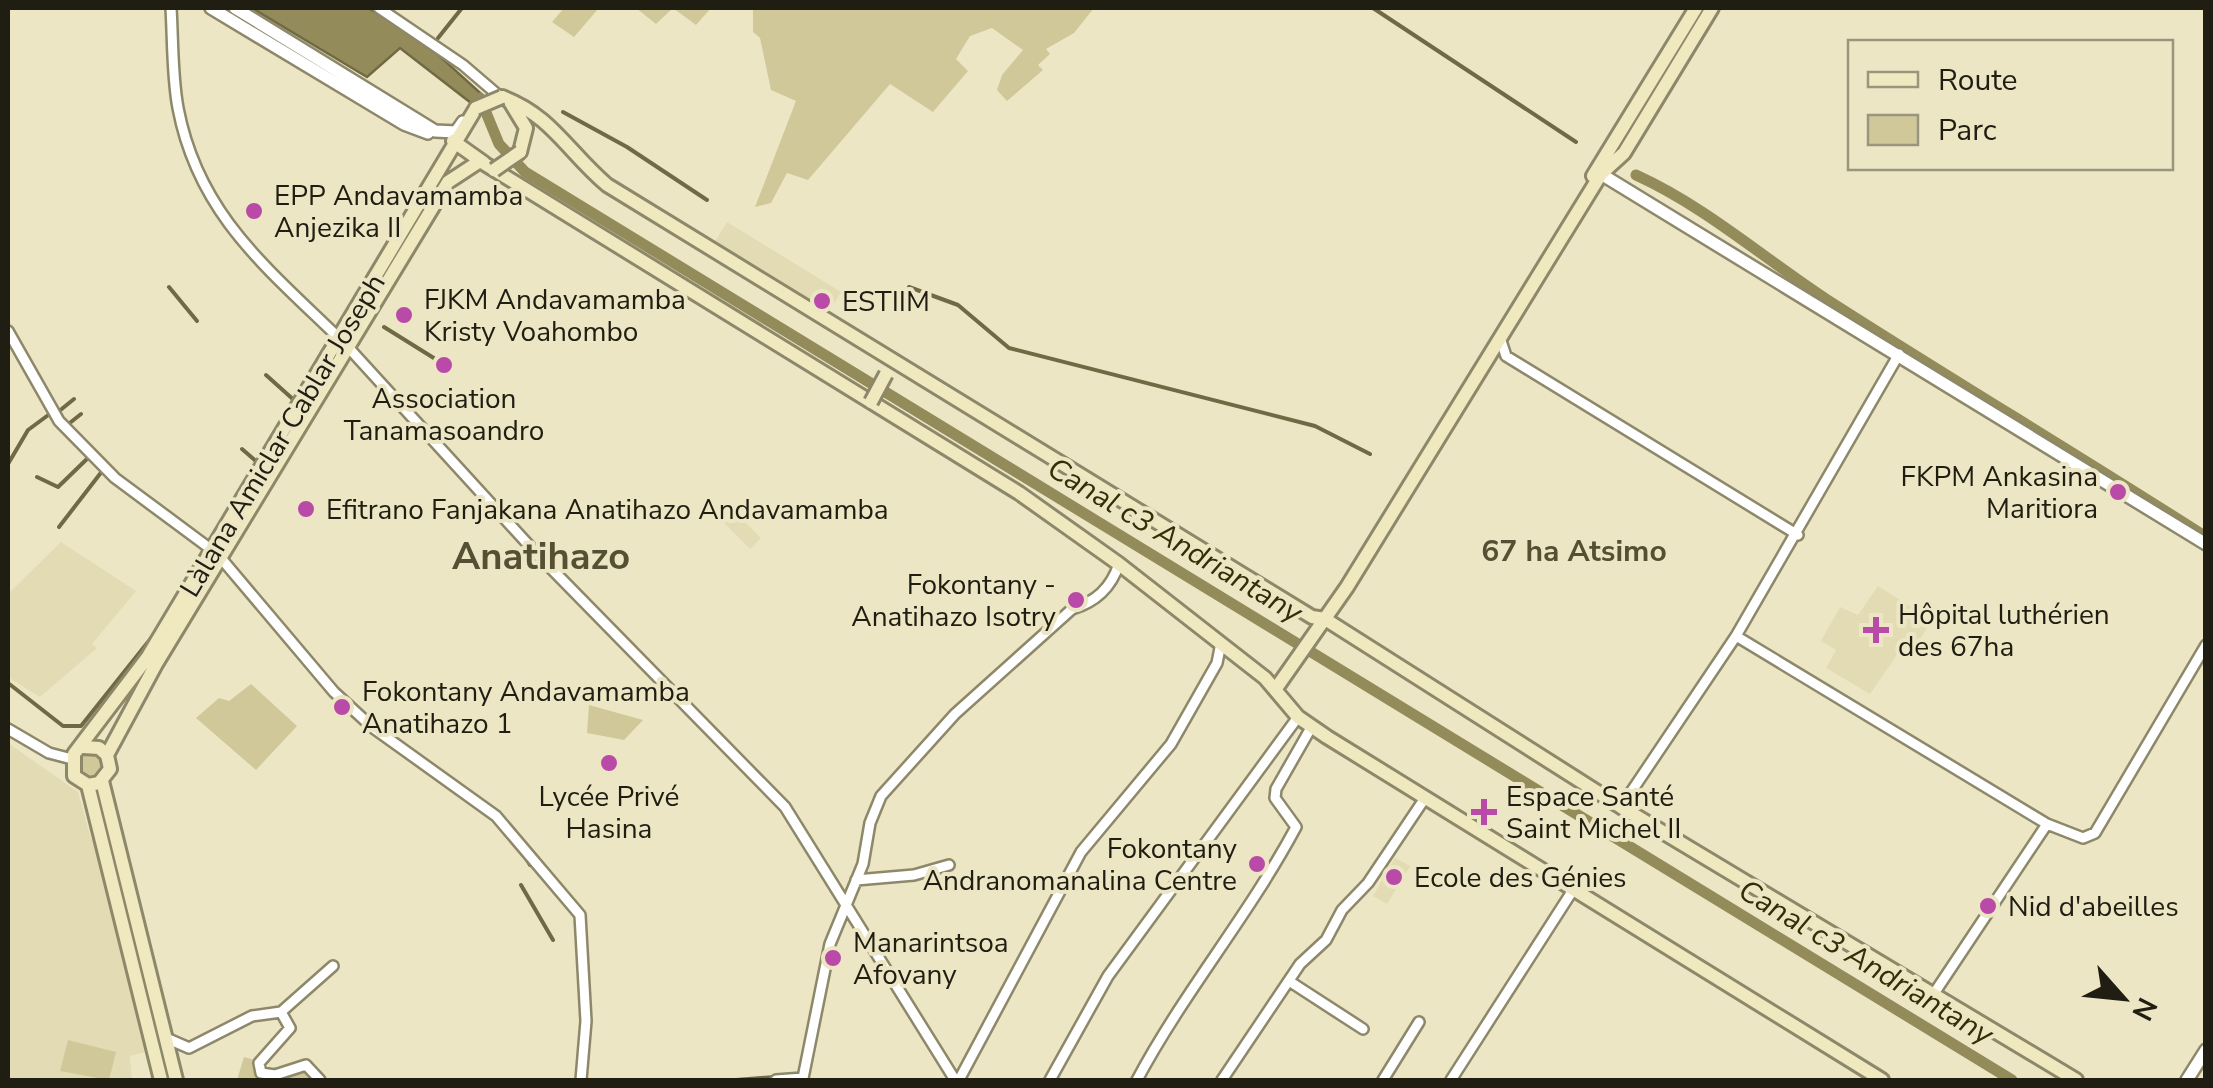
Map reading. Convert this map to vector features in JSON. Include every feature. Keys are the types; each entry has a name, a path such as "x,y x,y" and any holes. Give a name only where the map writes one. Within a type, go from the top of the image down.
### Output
{"main road":[{"path":"1271,683 1296,658 1500,338 1696,8"},
{"path":"1316,626 1595,178 1624,153 1712,8"},
{"path":"453,141 494,170 520,152 526,128 506,98"},
{"path":"472,111 506,98 543,117 581,163 607,184 1316,626 2076,1080"},
{"name":"Làlana Amiclar Cablar Joseph","path":"343,343 472,111"},
{"name":"Làlana Amiclar Cablar Joseph","path":"107,755 216,554 343,343 448,182 480,161"},
{"path":"480,161 1019,493 1119,564 1271,683 1298,717 1882,1080"},
{"path":"866,397 886,374 883,357"},
{"name":"Làlana Amiclar Cablar Joseph","path":"83,747 216,554"},
{"path":"83,747 99,748 107,755 110,769 96,783 74,776 72,759 83,747"},
{"path":"96,783 176,1080"},
{"path":"96,783 162,1080"}],"street":[{"path":"172,8 178,108 199,179 230,229 343,343 536,553 785,807 957,1080 1081,852 1171,744 1217,663 1220,643"},
{"path":"212,8 404,124 453,141"},
{"path":"234,8 435,131 456,132 472,111"},
{"path":"379,8 463,64 507,102 506,98"},
{"path":"1595,178 1900,353 2206,544"},
{"path":"8,331 60,420 115,478 216,554 334,692 372,727 496,816 580,915 586,1021 581,1080"},
{"path":"1500,338 1506,356 1798,535"},
{"path":"1621,807 1736,636 1798,535 1900,353"},
{"path":"776,1080 804,1078 830,944 844,900 856,880 881,796 955,714 1072,609 1090,604 1113,581 1119,564"},
{"path":"1736,636 2072,837 2095,833 2206,645"},
{"path":"1050,1080 1108,976 1298,717"},
{"path":"1137,1080 1164,1033 1263,887 1296,827 1275,798 1276,789 1312,726"},
{"path":"8,729 49,753 72,759"},
{"path":"1222,1080 1289,981 1326,940 1342,910 1368,883 1424,798"},
{"path":"1933,995 2047,824"},
{"path":"856,880 914,874 948,865"},
{"path":"1451,1080 1573,890"},
{"path":"166,1038 189,1048 252,1016 280,1012 333,966"},
{"path":"1289,981 1363,1029"},
{"path":"280,1012 290,1028 259,1063 261,1073 275,1075 306,1066 320,1080"},
{"path":"1383,1080 1419,1022"},
{"path":"2187,1080 2206,1050"}],"shaded area":[{"path":"252,8 368,8 422,40 489,101 475,106 400,48 367,77"},
{"path":"727,222 841,292 825,318 711,248"},
{"path":"734,511 761,538 750,549 723,522"},
{"path":"61,542 136,591 92,644 97,648 40,697 8,677 8,594"},
{"name":"Hôpital luthérien des 67ha","path":"1878,586 1932,620 1913,650 1903,646 1870,694 1826,668 1836,650 1821,641 1840,607 1858,615"},
{"path":"8,743 78,792 91,839 96,838 146,1052 130,1056 132,1080 8,1080"},
{"name":"Ecole des Génies","path":"1395,858 1410,866 1387,904 1373,896"}],"green space":[{"path":"564,8 599,8 574,37 552,22"},
{"path":"636,8 673,8 656,24"},
{"path":"673,8 711,8 696,25"},
{"path":"753,8 1094,8 1074,33 1046,49 1050,54 1038,65 1043,70 1007,101 997,90 1002,75 1023,50 992,28 970,36 956,59 968,71 933,112 890,84 808,180 787,173 771,203 755,207 796,101 771,90 760,38 753,32"},
{"path":"251,684 297,726 256,770 196,718 219,698 229,701"},
{"path":"589,705 643,720 624,740 587,733"},
{"path":"91,754 103,766 91,778 79,766"},
{"path":"68,1040 116,1052 109,1080 60,1071"},
{"path":"244,1057 254,1060 260,1075 304,1071 311,1080 237,1080"}],"waterway":[{"path":"438,38 462,8"},
{"path":"1373,8 1576,142"},
{"name":"Canal c3 Andriantany","path":"480,98 499,144 525,172 2012,1080"},
{"path":"563,112 627,147 707,200"},
{"path":"1636,175 1686,202 1826,299 2206,537"},
{"path":"169,287 197,321"},
{"path":"909,287 958,305 1009,348 1315,426 1370,454"},
{"path":"384,327 445,365"},
{"path":"266,375 295,401"},
{"path":"58,412 74,399"},
{"path":"8,464 28,430 51,413"},
{"path":"66,426 81,414"},
{"path":"242,449 257,462"},
{"path":"37,477 58,487 90,456"},
{"path":"59,527 103,470"},
{"path":"8,683 63,726 81,726 156,632"},
{"path":"522,852 530,865"},
{"path":"521,885 553,940"},
{"path":"736,1080 775,1077"}],"place":[{"name":"EPP Andavamamba Anjezika II","path":"254,211"},
{"name":"ESTIIM","path":"822,301"},
{"name":"FJKM Andavamamba Kristy Voahombo","path":"404,315"},
{"name":"Association Tanamasoandro","path":"444,365"},
{"name":"FKPM Ankasina Maritiora","path":"2118,492"},
{"name":"Efitrano Fanjakana Anatihazo Andavamamba","path":"306,509"},
{"name":"Fokontany - Anatihazo Isotry","path":"1076,600"},
{"name":"Hôpital luthérien des 67ha","path":"1876,630"},
{"name":"Fokontany Andavamamba Anatihazo 1","path":"342,707"},
{"name":"Lycée Privé Hasina","path":"609,763"},
{"name":"Espace Santé Saint Michel II","path":"1484,812"},
{"name":"Fokontany Andranomanalina Centre","path":"1257,864"},
{"name":"Ecole des Génies","path":"1394,877"},
{"name":"Nid d'abeilles","path":"1988,906"},
{"name":"Manarintsoa Afovany","path":"833,958"}],"district":[{"name":"67 ha Atsimo","path":"1574,551"},
{"name":"Anatihazo","path":"541,556"}]}
